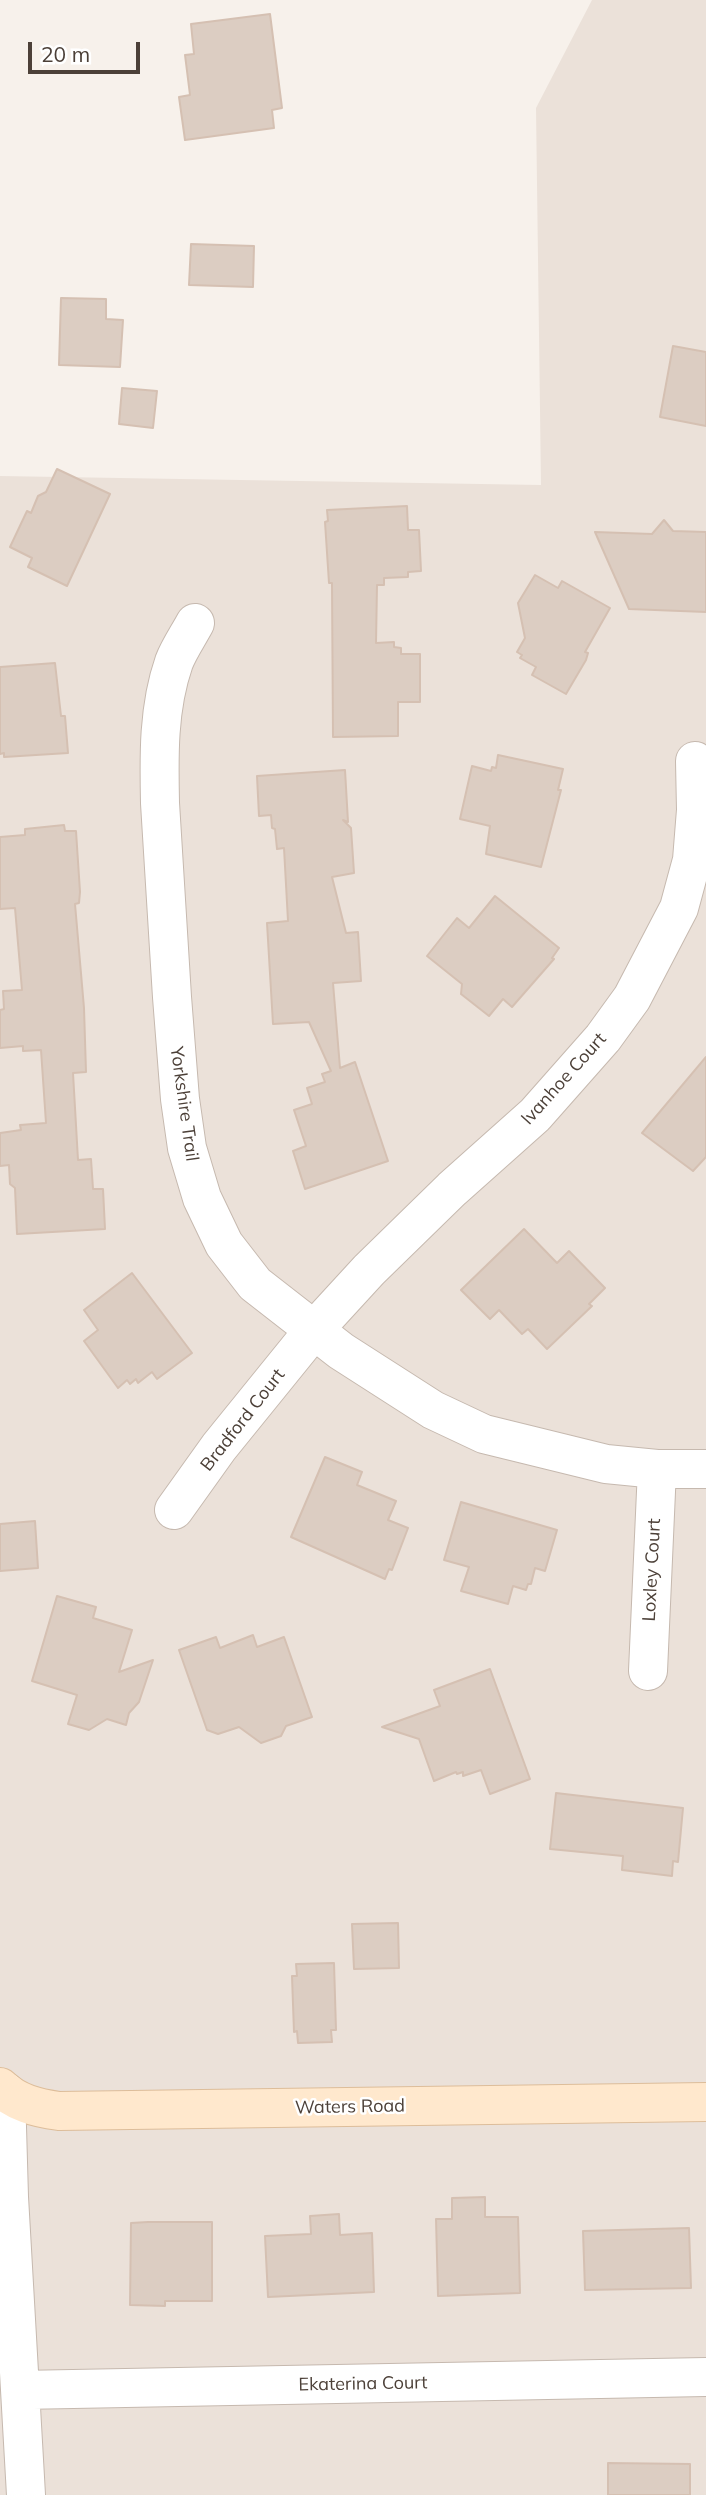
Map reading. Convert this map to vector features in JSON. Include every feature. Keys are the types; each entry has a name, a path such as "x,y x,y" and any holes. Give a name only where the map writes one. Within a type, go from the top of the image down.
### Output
{"street":[{"name":"Yorkshire Trail","path":"195,624 175,660 163,699 159,755 180,1099 187,1149 202,1198 224,1244 255,1284 313,1331 433,1410 484,1434 606,1464 657,1469 706,1469"},
{"name":"Ivanhoe Court","path":"313,1331 378,1261 535,1115 603,1038 632,998 679,908 692,860 696,810 695,761"},
{"name":"Bradford Court","path":"174,1510 219,1447 313,1331"},
{"name":"Loxley Court","path":"648,1671 657,1469"},
{"name":"Waters Road","path":"3,2090 38,2108 59,2111 706,2102"},
{"path":"3,2090 26,2495"},
{"name":"Ekaterina Court","path":"20,2390 706,2377"}],"shaded area":[{"path":"592,0 706,0 706,2495 0,2495 0,476 541,485 536,108"}],"building":[{"path":"270,14 282,108 272,110 274,128 185,140 179,97 190,95 185,55 194,54 191,24"},
{"path":"191,244 254,246 253,287 189,285"},
{"path":"61,298 106,299 106,319 123,320 120,367 59,365"},
{"path":"673,346 706,352 706,426 660,417"},
{"path":"122,388 157,391 153,428 119,424"},
{"path":"57,469 110,494 67,586 28,567 32,558 10,547 27,511 31,513 38,496 46,492"},
{"path":"407,506 408,530 419,530 421,571 408,572 408,577 384,578 384,585 377,585 376,643 394,642 394,647 401,648 401,654 420,654 420,702 398,702 398,736 333,737 332,583 329,583 325,522 328,521 327,510"},
{"path":"664,520 673,531 706,532 706,612 629,609 595,532 652,534"},
{"path":"535,575 558,588 562,581 610,608 585,652 588,653 586,660 566,694 532,675 536,667 520,658 522,655 517,652 525,638 518,603"},
{"path":"55,663 61,716 65,716 68,753 4,757 4,753 0,754 0,667"},
{"path":"498,755 563,769 558,790 561,790 541,867 486,854 490,826 460,819 472,766 491,771 492,767 496,768"},
{"path":"345,770 348,822 343,820 351,828 354,873 332,877 346,933 358,932 361,981 333,983 340,1068 355,1062 388,1161 305,1189 293,1151 306,1146 294,1110 312,1104 307,1088 325,1082 322,1074 331,1071 309,1022 273,1024 267,923 288,921 284,848 277,849 271,815 259,816 257,776"},
{"path":"64,825 65,831 76,831 80,892 79,903 75,904 84,1008 86,1072 73,1073 78,1160 91,1159 93,1189 103,1189 105,1229 17,1234 15,1188 10,1184 9,1165 0,1166 0,1133 21,1130 20,1125 46,1123 41,1050 23,1051 23,1046 0,1048 3,991 22,990 15,908 0,909 0,837 25,835 25,829"},
{"path":"495,896 559,948 552,958 554,959 512,1007 503,999 489,1016 461,994 462,984 427,956 457,918 469,928"},
{"path":"706,1057 706,1157 693,1171 642,1133"},
{"path":"524,1229 557,1263 569,1251 605,1288 589,1304 592,1306 547,1349 528,1329 522,1334 499,1310 490,1319 461,1290"},
{"path":"132,1273 192,1353 157,1379 152,1372 138,1383 136,1379 130,1384 127,1380 118,1388 84,1341 98,1330 84,1310"},
{"path":"325,1457 362,1472 357,1485 396,1501 388,1520 408,1528 392,1570 389,1569 385,1579 291,1537"},
{"path":"461,1502 557,1530 545,1571 535,1568 531,1584 528,1584 526,1590 513,1586 508,1604 461,1591 469,1567 444,1560"},
{"path":"35,1521 38,1568 0,1571 0,1524"},
{"path":"57,1596 96,1607 93,1618 132,1630 119,1672 153,1660 139,1702 129,1713 126,1725 107,1719 89,1730 68,1724 77,1695 32,1681"},
{"path":"253,1635 257,1647 284,1637 312,1717 286,1726 281,1736 261,1743 239,1727 218,1734 207,1730 179,1650 216,1637 220,1648"},
{"path":"490,1669 530,1779 490,1794 481,1770 463,1776 463,1772 456,1772 434,1781 419,1739 382,1727 440,1706 434,1690"},
{"path":"556,1793 683,1808 678,1862 673,1861 672,1876 622,1870 623,1856 550,1849"},
{"path":"398,1923 399,1968 354,1969 352,1924"},
{"path":"334,1963 336,2030 331,2030 332,2042 298,2043 297,2031 294,2032 292,1976 297,1976 296,1964"},
{"path":"485,2197 485,2217 518,2217 520,2293 438,2296 436,2219 452,2219 452,2198"},
{"path":"339,2214 340,2235 372,2233 374,2292 268,2297 265,2236 311,2234 310,2216"},
{"path":"212,2222 212,2301 165,2301 165,2306 130,2305 131,2223"},
{"path":"689,2228 691,2288 585,2290 583,2231"},
{"path":"608,2463 690,2464 690,2495 608,2495"}]}
